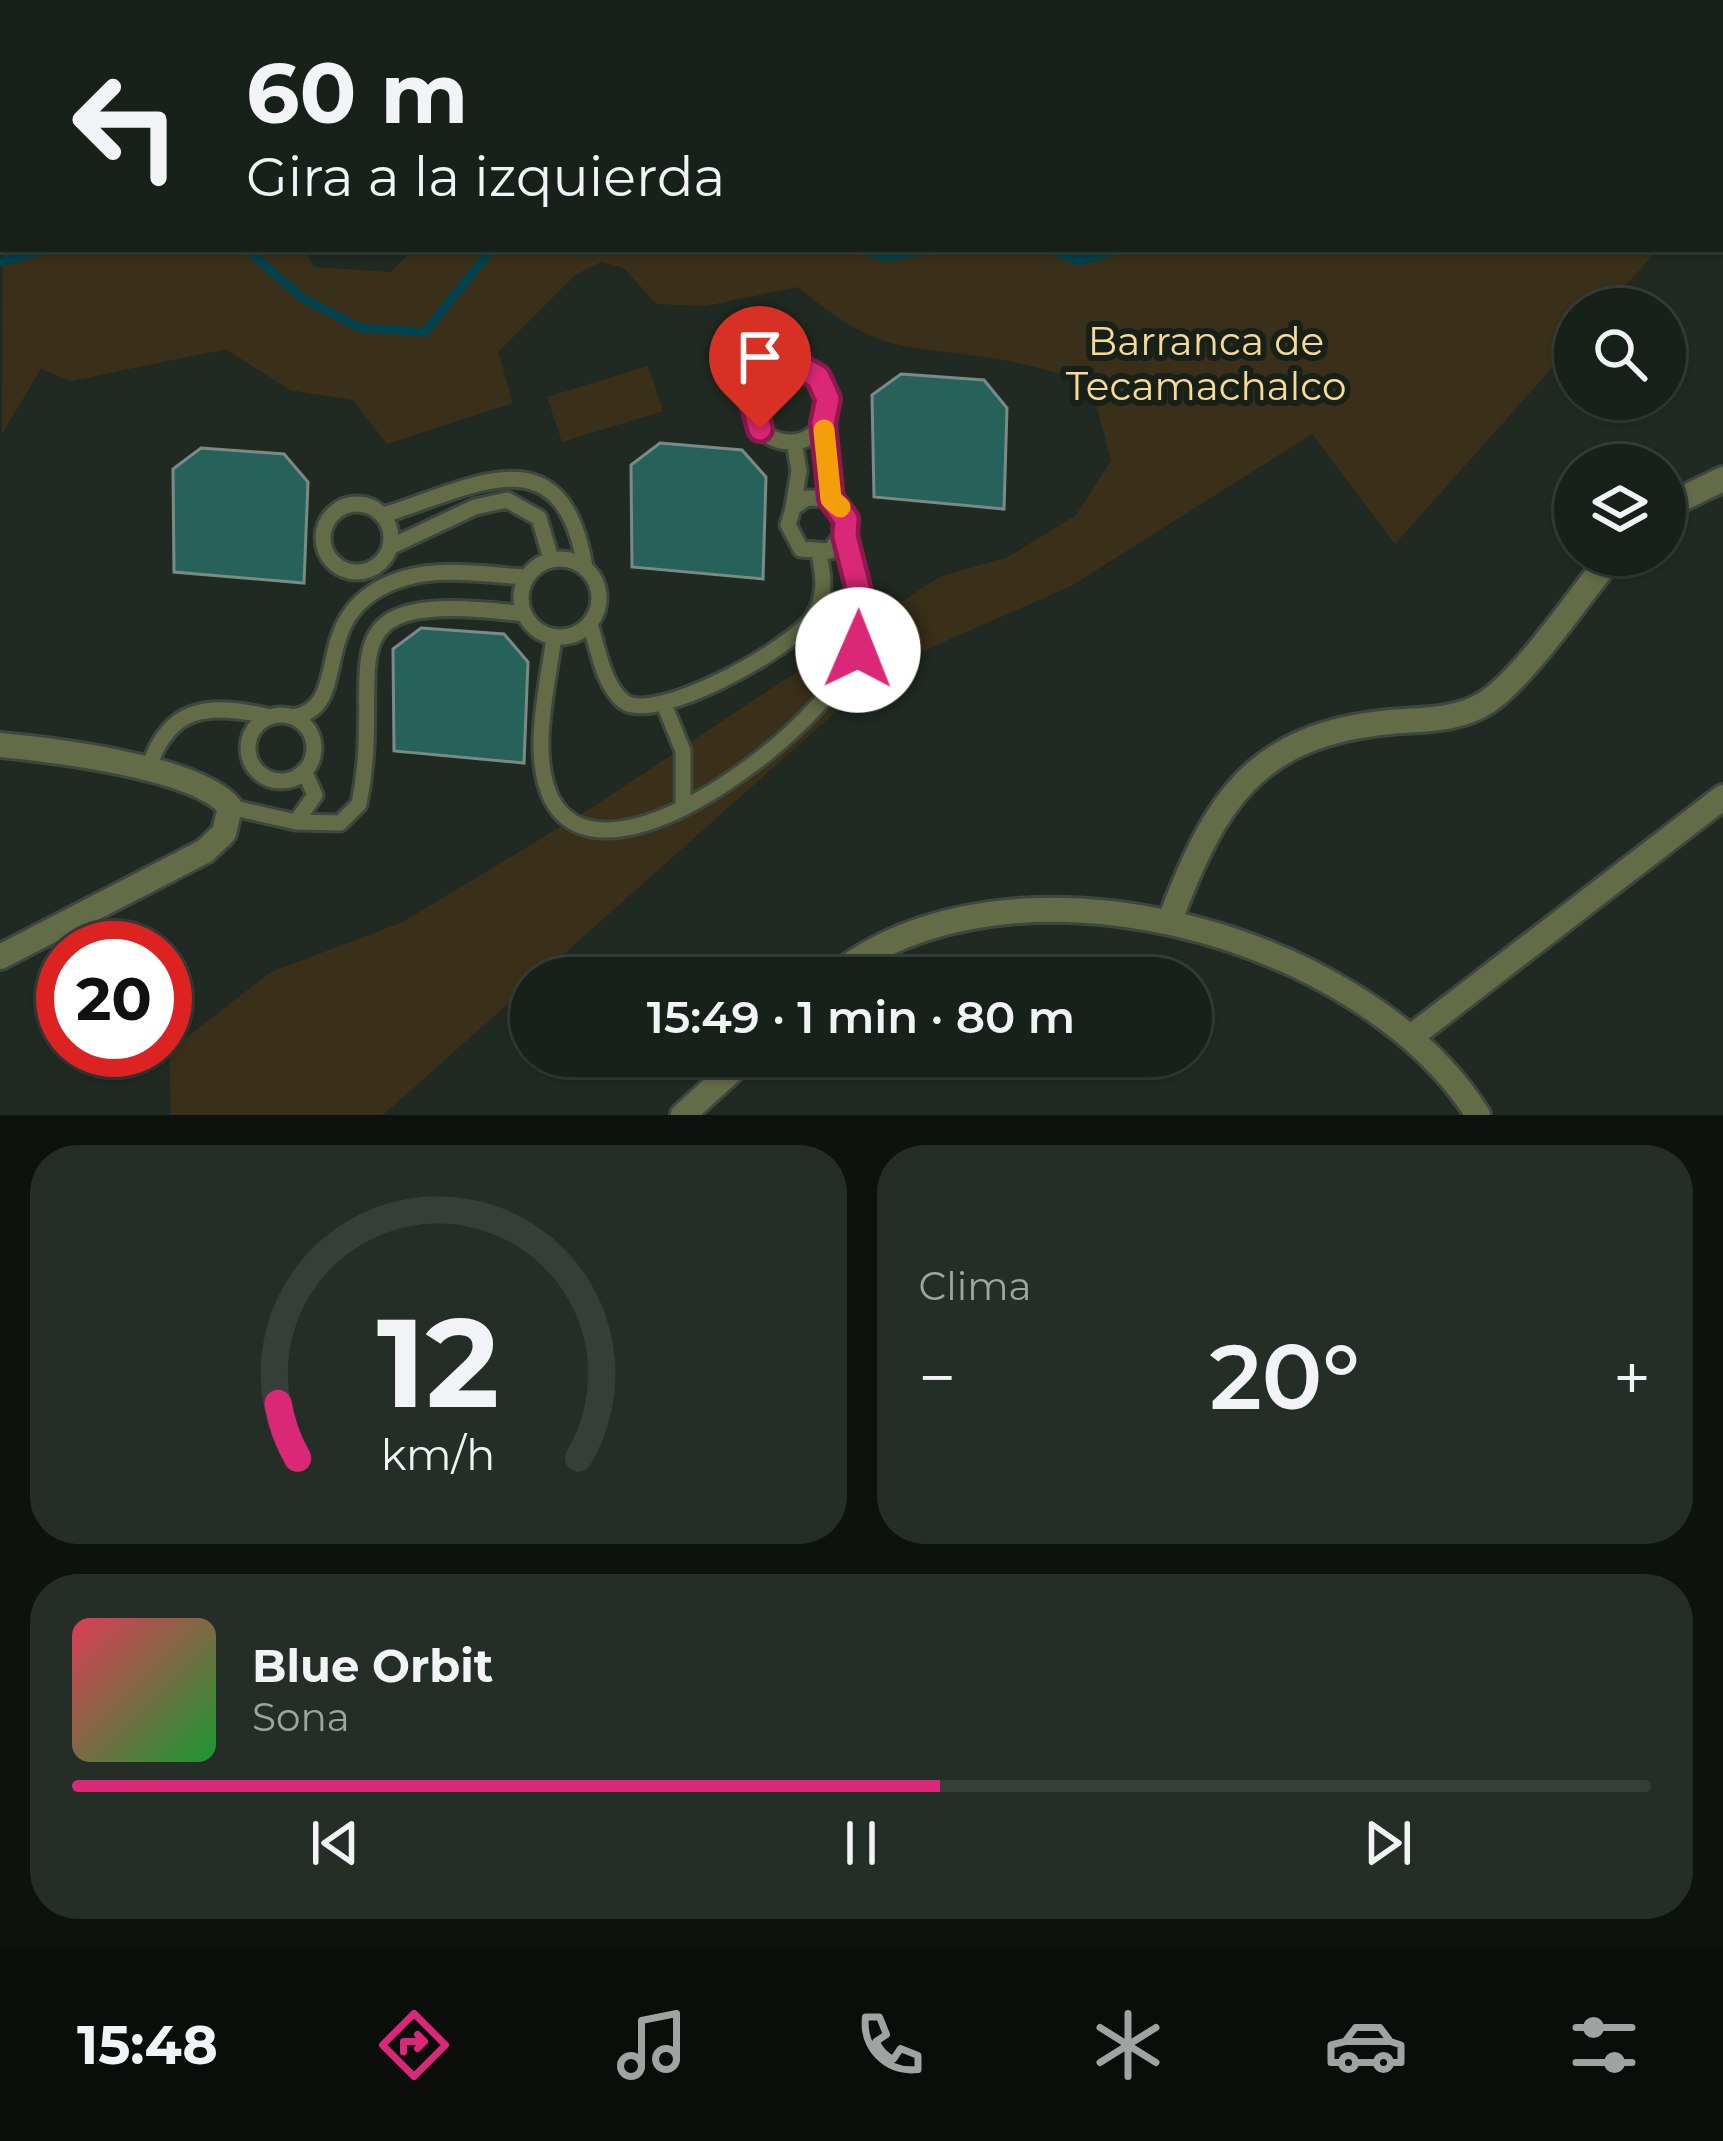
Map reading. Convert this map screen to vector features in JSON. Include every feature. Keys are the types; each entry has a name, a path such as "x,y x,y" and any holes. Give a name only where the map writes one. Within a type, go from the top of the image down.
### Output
{"street":[{"path":"1686,497 1723,479"},
{"path":"1170,920 1220,806 1264,760 1324,732 1438,721 1488,701 1594,576"},
{"path":"0,745 148,771 207,788 230,807 224,833 205,850 0,957"},
{"path":"1411,1037 1723,797"},
{"path":"869,957 911,933 1016,909 1170,920 1291,959 1411,1037 1478,1115"},
{"path":"694,1110 727,1077"}],"lane":[{"path":"554,637 542,731 551,798 573,822 612,832 683,808 801,725 845,675 864,630 843,511 831,499 823,423 828,399 818,377 797,365 773,368 756,383 751,407 760,429 794,442"},
{"path":"794,442 823,423"},
{"path":"794,442 799,471 788,525 794,542 819,554"},
{"path":"527,577 524,614 531,625 554,637 581,633 590,624 600,601 572,518 547,488 528,478 490,479 383,515 360,503 335,511 326,521 323,547 339,568 351,572 377,567 392,546 476,507 507,500 539,518 551,560"},
{"path":"793,508 807,497 831,499"},
{"path":"383,515 392,546"},
{"path":"819,554 845,536"},
{"path":"590,624 609,683 622,700 637,709 664,704 757,660 806,627 822,598 819,554"},
{"path":"148,771 163,731 184,715 311,714 325,700 336,637 348,615 378,589 441,572 527,577 551,560 585,567"},
{"path":"230,807 296,821 340,823 359,804 363,687 369,646 378,632 404,612 424,606 524,614"},
{"path":"664,704 683,752 683,808"},
{"path":"270,717 250,734 248,746 256,770 280,781 304,771 311,760 311,735 292,717"},
{"path":"296,821 315,794 304,771"}],"green space":[{"name":"Barranca de Tecamachalco","path":"3,252 305,252 314,267 391,272 410,252 1655,252 1624,288 1554,288 1554,366 1395,544 1312,434 1071,586 885,668 560,957 510,957 510,1002 383,1115 171,1115 170,1077 192,1077 192,1033 271,972 403,922 593,807 939,577 1008,557 1076,515 1111,461 1090,381 1009,361 891,343 850,325 798,287 705,306 656,304 624,268 601,262 575,275 498,352 513,403 387,444 353,400 290,390 226,349 71,381 41,369 2,434"},
{"path":"648,366 663,411 562,442 547,397"}],"building":[{"path":"901,374 984,380 1007,408 1004,509 874,497 872,395"},
{"path":"660,443 742,450 766,477 763,579 632,567 631,465"},
{"path":"201,448 284,454 308,482 304,583 174,572 173,469"},
{"path":"421,628 504,634 528,662 524,763 394,751 393,649"}],"waterway":[{"path":"0,262 38,252"},
{"path":"249,252 304,299 361,328 425,332 490,252"},
{"path":"868,252 886,257 918,252"},
{"path":"1054,252 1080,261 1111,252"}],"slow traffic":[{"path":"824,430 831,499 840,507"}],"route":[{"path":"760,429 751,395 764,374 785,364 809,369 818,377 828,399 823,423 831,499 846,519 845,536 862,603 864,630 858,650"}]}
